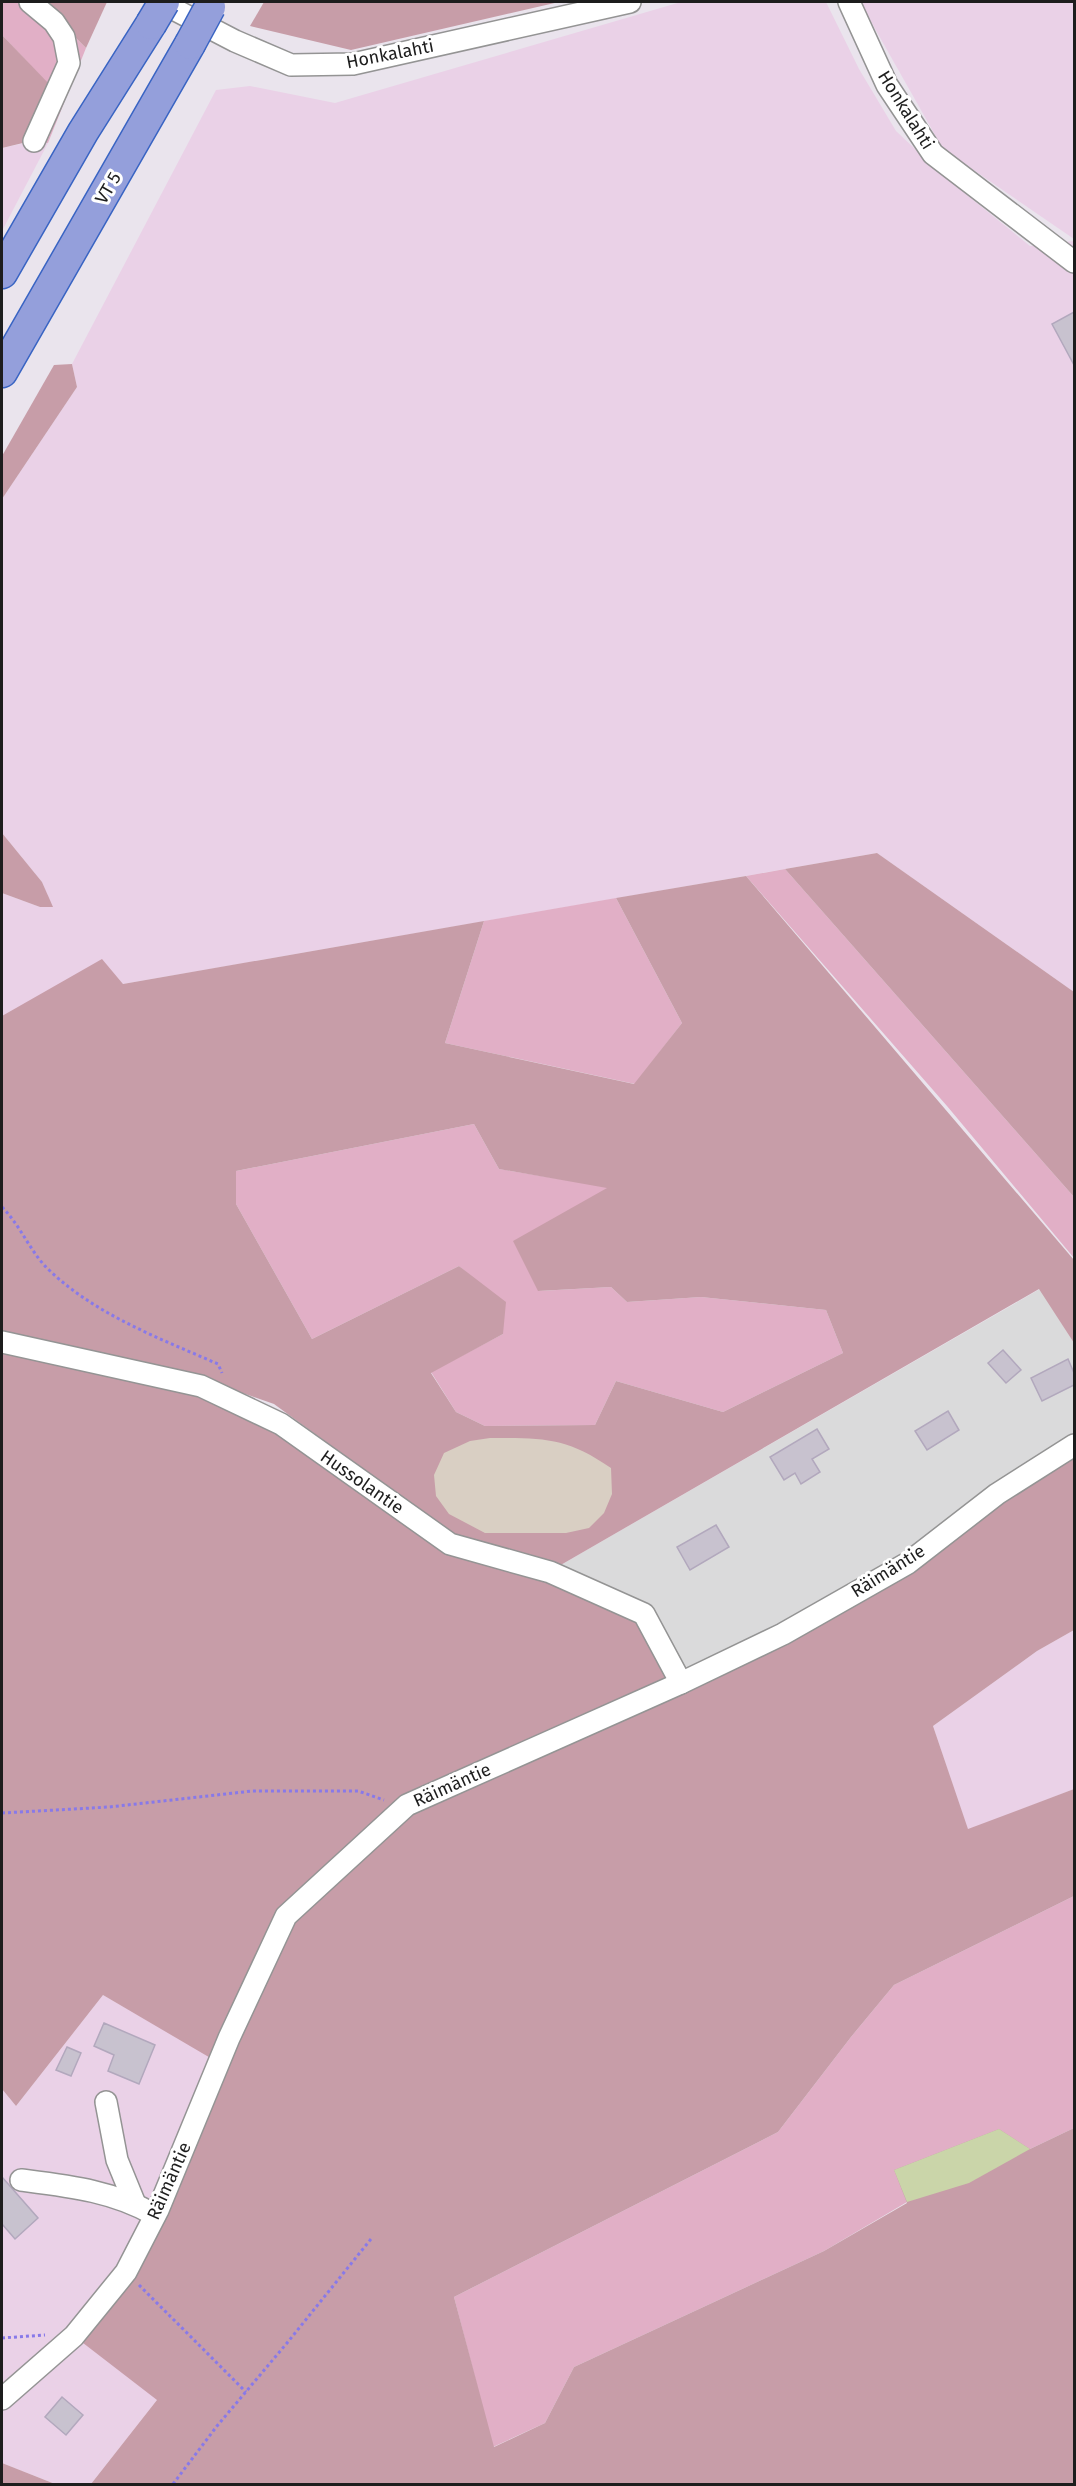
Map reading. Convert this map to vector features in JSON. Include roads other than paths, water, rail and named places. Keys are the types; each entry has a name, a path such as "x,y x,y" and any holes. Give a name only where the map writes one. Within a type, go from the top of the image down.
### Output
{"highway":[{"name":"VT 5","path":"2,372 212,4"},
{"path":"2,273 83,132 158,9"}],"street":[{"path":"30,2 54,22 64,37 69,63 34,141"},
{"name":"Honkalahti","path":"158,9 291,65 353,64 630,2"},
{"name":"Honkalahti","path":"849,2 887,85 933,154 1074,262"},
{"name":"Hussolantie","path":"2,1342 201,1386 281,1424 450,1544 550,1572 644,1614 681,1683"},
{"name":"Räimäntie","path":"2,2399 74,2336 126,2272 155,2215 229,2038 286,1916 398,1813 407,1805 681,1683 783,1634 908,1563 997,1494 1074,1445"},
{"path":"106,2102 117,2160 135,2204"},
{"path":"21,2180 77,2187 135,2204 155,2215"}]}
